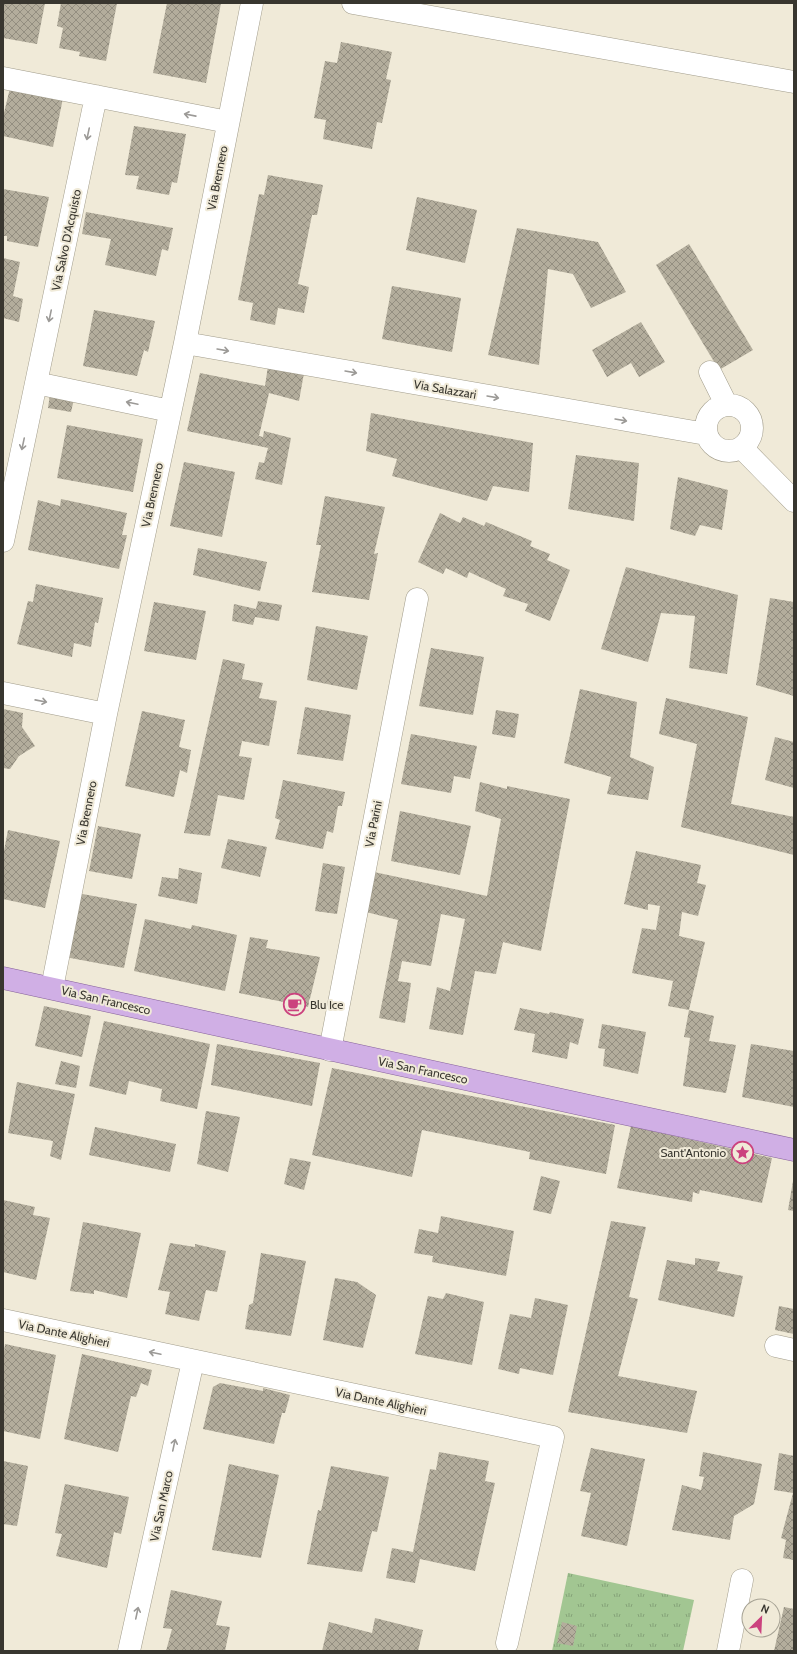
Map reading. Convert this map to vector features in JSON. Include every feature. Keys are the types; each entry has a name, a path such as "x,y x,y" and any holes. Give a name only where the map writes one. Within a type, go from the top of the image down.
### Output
{"main road":[{"name":"Via San Francesco","path":"3,978 794,1150"}],"street":[{"name":"Via Brennero","path":"52,988 106,714 185,343 252,3"},
{"path":"353,3 794,82"},
{"path":"3,78 228,122"},
{"name":"Via Salvo D'Acquisto","path":"3,541 96,96"},
{"name":"Via Salazzari","path":"185,343 706,434"},
{"path":"710,372 726,404"},
{"path":"36,383 170,411"},
{"path":"726,404 738,406 749,415 752,424 751,436 747,444 736,451 724,452 712,446 706,434 706,420 716,408 726,404"},
{"path":"742,448 794,501"},
{"name":"Via Parini","path":"330,1050 417,599"},
{"path":"3,693 106,714"},
{"name":"Via Dante Alighieri","path":"3,1320 552,1437 507,1643"},
{"name":"Via San Marco","path":"129,1651 193,1361"},
{"path":"728,1651 742,1580"}],"green space":[{"path":"568,1573 694,1600 683,1651 552,1651"}],"building":[{"path":"3,3 45,3 37,44 3,38"},
{"path":"61,3 117,3 106,61 79,56 80,52 59,48 63,28 57,26"},
{"path":"167,3 221,3 206,83 153,73"},
{"path":"341,42 392,52 386,79 391,80 382,123 377,122 372,149 323,139 326,120 314,118 325,61 337,63"},
{"path":"10,88 63,98 53,147 3,136 3,117"},
{"path":"134,126 186,134 177,183 172,182 169,195 136,189 139,176 125,175"},
{"path":"268,175 323,185 317,215 312,215 298,284 309,287 304,313 278,308 275,325 250,320 253,303 238,300 259,194 264,195"},
{"path":"3,189 49,197 38,247 7,241 7,236 3,236"},
{"path":"417,197 477,210 465,263 406,250"},
{"path":"86,212 173,228 168,251 162,249 156,276 105,265 111,239 82,234"},
{"path":"517,228 598,242 626,292 591,308 573,274 548,269 539,365 488,355"},
{"path":"689,244 753,350 719,370 656,265"},
{"path":"3,258 20,262 13,296 23,299 19,322 3,318"},
{"path":"392,286 461,298 452,352 382,339"},
{"path":"94,310 155,321 148,352 144,350 137,376 83,366"},
{"path":"641,322 665,362 639,377 631,363 607,377 592,350"},
{"path":"268,366 304,373 299,401 269,393 259,436 263,437 264,431 291,438 282,485 255,479 259,462 264,463 268,448 187,431 200,373 265,386"},
{"path":"50,394 74,399 71,412 48,408"},
{"path":"371,413 533,443 529,492 493,486 487,501 392,476 397,459 366,451"},
{"path":"67,425 143,439 133,492 57,478"},
{"path":"576,455 639,463 634,521 568,509"},
{"path":"184,462 235,472 222,537 170,526"},
{"path":"678,477 728,490 722,530 700,525 695,536 670,529"},
{"path":"325,496 385,507 374,554 378,553 369,600 312,592 321,545 316,545"},
{"path":"61,499 127,513 122,535 127,535 119,569 28,550 38,500 60,506"},
{"path":"440,513 460,523 463,517 484,526 486,522 532,541 530,546 550,554 547,560 570,570 550,621 525,611 528,604 503,596 506,589 469,572 467,578 446,568 443,574 418,562"},
{"path":"198,548 267,562 260,591 193,575"},
{"path":"626,567 738,595 727,674 689,668 695,616 661,613 648,662 601,649"},
{"path":"36,584 103,598 98,623 95,622 91,647 74,643 72,657 17,644 28,601 33,602"},
{"path":"770,598 794,602 794,696 756,685"},
{"path":"258,601 282,605 279,621 255,617 253,625 232,621 234,604 256,609"},
{"path":"154,602 206,611 196,660 144,651"},
{"path":"316,626 368,636 357,690 307,680"},
{"path":"431,648 484,657 473,715 419,706"},
{"path":"223,659 245,664 242,679 263,683 259,698 277,701 269,746 242,741 239,756 252,758 244,800 218,795 210,836 184,833"},
{"path":"580,689 637,702 630,757 654,767 648,800 607,794 611,777 564,763"},
{"path":"666,698 748,717 731,804 794,817 794,855 681,827 697,744 659,734"},
{"path":"305,707 351,715 343,761 297,754"},
{"path":"3,709 23,713 22,727 35,746 19,756 10,769 3,768"},
{"path":"496,710 519,714 515,738 492,734"},
{"path":"142,711 185,720 179,747 191,750 187,773 180,770 174,797 125,786"},
{"path":"411,734 477,746 470,779 454,776 451,793 401,784"},
{"path":"775,737 794,742 794,788 765,780"},
{"path":"283,780 345,792 342,806 338,806 333,833 327,831 323,849 275,839 280,820 275,818"},
{"path":"480,782 507,789 507,786 570,799 541,951 503,942 496,974 475,971 463,1035 429,1029 437,987 450,991 465,919 441,914 431,966 402,961 398,981 411,983 405,1023 379,1018 398,920 366,912 374,872 487,896 501,819 475,811"},
{"path":"400,811 471,826 460,875 391,861"},
{"path":"98,826 141,834 132,879 89,871"},
{"path":"8,830 60,841 45,908 3,899 3,856"},
{"path":"228,839 267,847 260,877 221,868"},
{"path":"636,851 701,865 697,883 706,885 698,916 682,912 679,936 705,942 689,1010 668,1006 673,981 632,973 642,928 656,930 660,906 648,904 648,910 624,904"},
{"path":"323,863 345,867 337,914 315,911"},
{"path":"179,868 202,873 197,904 158,896 162,877 178,879"},
{"path":"77,893 137,904 124,968 65,957"},
{"path":"145,919 191,929 192,925 237,935 225,991 134,971"},
{"path":"250,937 268,940 266,948 320,957 308,1007 239,993"},
{"path":"44,1006 91,1016 82,1057 35,1046"},
{"path":"520,1008 584,1019 578,1045 570,1042 567,1059 532,1052 535,1034 514,1030"},
{"path":"689,1010 714,1016 709,1041 736,1045 726,1093 683,1086 690,1038 684,1037"},
{"path":"104,1021 210,1044 197,1109 160,1101 162,1089 129,1081 126,1095 89,1086"},
{"path":"602,1024 646,1032 638,1074 603,1066 605,1049 598,1048"},
{"path":"217,1044 320,1063 312,1106 211,1085"},
{"path":"751,1044 794,1051 794,1107 742,1097"},
{"path":"61,1061 80,1066 76,1088 55,1084"},
{"path":"332,1068 615,1125 606,1174 529,1159 530,1152 422,1130 412,1177 312,1155"},
{"path":"17,1082 75,1094 61,1160 50,1156 53,1141 8,1133"},
{"path":"206,1111 240,1117 228,1172 197,1164"},
{"path":"631,1126 772,1158 762,1203 700,1190 699,1194 693,1192 692,1202 617,1188"},
{"path":"95,1127 176,1144 170,1172 89,1155"},
{"path":"290,1158 311,1162 304,1190 284,1184"},
{"path":"541,1176 560,1181 551,1214 533,1210"},
{"path":"794,1181 794,1211 788,1210"},
{"path":"3,1200 35,1207 33,1215 50,1218 36,1280 3,1272"},
{"path":"441,1216 514,1231 506,1276 432,1262 433,1256 414,1253 419,1229 438,1233"},
{"path":"611,1221 646,1227 629,1297 638,1299 618,1376 697,1391 687,1433 568,1412"},
{"path":"83,1222 141,1233 127,1298 94,1290 94,1294 70,1291"},
{"path":"170,1243 195,1247 195,1244 226,1251 217,1292 206,1290 199,1321 165,1314 170,1292 158,1290"},
{"path":"261,1253 306,1261 291,1336 245,1329 249,1305 253,1303"},
{"path":"695,1258 720,1262 717,1271 743,1276 734,1317 658,1300 667,1260 695,1265"},
{"path":"335,1278 357,1282 376,1295 363,1348 323,1340"},
{"path":"446,1293 484,1302 472,1365 415,1354 428,1296 443,1299"},
{"path":"535,1298 568,1305 553,1375 520,1368 519,1374 498,1369 510,1314 531,1318"},
{"path":"779,1306 794,1309 794,1334 775,1330"},
{"path":"5,1344 56,1355 40,1439 3,1431 3,1359"},
{"path":"82,1354 152,1370 148,1386 141,1383 136,1397 131,1396 118,1452 64,1439"},
{"path":"220,1383 263,1391 263,1388 290,1395 285,1413 282,1413 274,1444 203,1429 213,1387"},
{"path":"591,1448 645,1459 627,1546 581,1536 591,1493 580,1491"},
{"path":"439,1452 489,1461 485,1481 495,1483 475,1571 420,1559 415,1583 386,1578 392,1548 413,1552 430,1469 436,1470"},
{"path":"703,1452 762,1464 754,1504 734,1516 730,1540 672,1530 682,1485 701,1490 704,1477 699,1476"},
{"path":"779,1453 794,1456 794,1560 783,1558 786,1540 781,1538 793,1493 774,1490"},
{"path":"3,1461 28,1466 17,1526 3,1524"},
{"path":"229,1464 279,1475 261,1558 212,1550"},
{"path":"331,1466 389,1477 377,1532 372,1531 362,1572 307,1564 318,1510 321,1511"},
{"path":"65,1484 129,1497 121,1534 114,1532 107,1568 56,1556 62,1534 55,1533"},
{"path":"171,1590 222,1601 216,1625 230,1627 225,1651 166,1651 172,1629 163,1628"},
{"path":"784,1607 794,1609 794,1651 774,1651 777,1638 781,1638 781,1620"},
{"path":"375,1618 423,1630 418,1651 322,1651 329,1622 372,1633"},
{"path":"562,1622 577,1626 573,1646 557,1643"}],"place":[{"name":"Blu Ice","path":"295,1004"},
{"name":"Sant'Antonio","path":"742,1152"}]}
